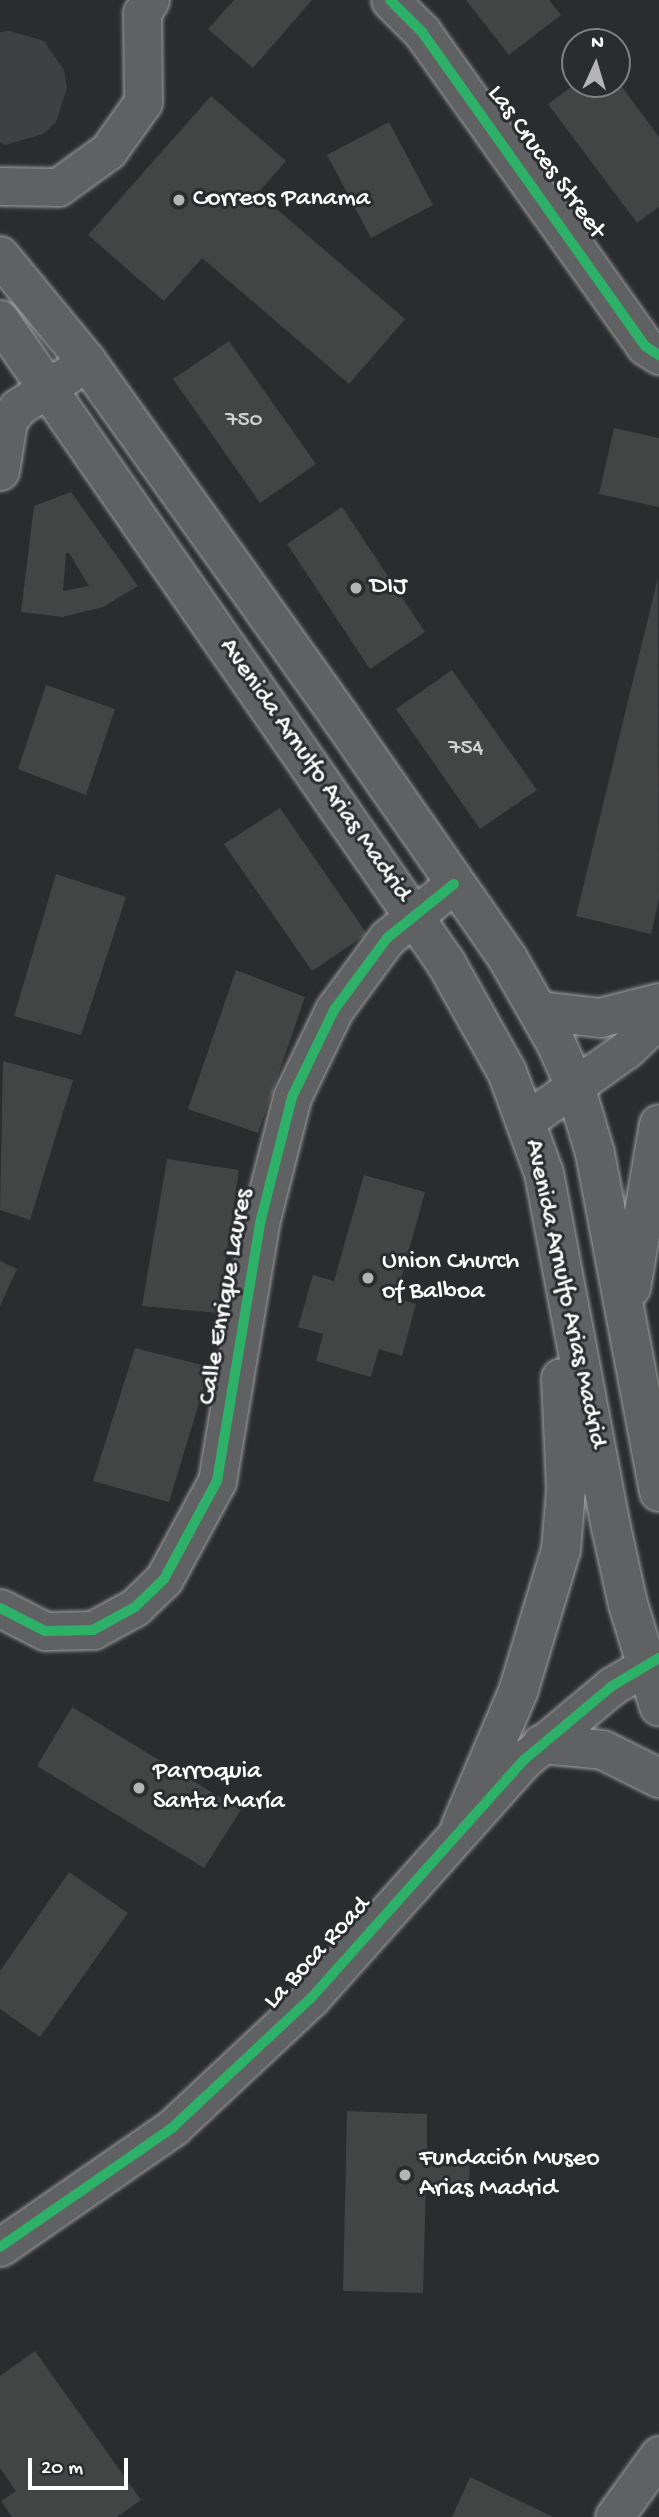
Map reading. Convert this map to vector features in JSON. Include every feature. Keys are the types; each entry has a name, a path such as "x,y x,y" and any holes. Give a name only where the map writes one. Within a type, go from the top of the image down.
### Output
{"main road":[{"name":"Avenida Arnulfo Arias Madrid","path":"0,256 87,362 454,884 538,1011 575,1086 595,1153 626,1336 659,1492"},
{"name":"Avenida Arnulfo Arias Madrid","path":"0,320 412,914 487,1034 527,1120 550,1199 561,1278 622,1578 652,1661 659,1706"},
{"path":"538,1011 600,1018 659,1003"},
{"path":"626,1336 636,1238 657,1132"},
{"path":"461,1826 518,1692 561,1550 566,1489 561,1278"},
{"path":"542,1744 603,1750 659,1779"}],"street":[{"name":"Las Cruces Street","path":"390,0 422,32 645,345 659,355"},
{"path":"0,186 58,187 107,150 143,102 138,4"},
{"path":"0,471 8,421 16,408 87,362"},
{"name":"Calle Enrique Laures","path":"0,1608 45,1631 93,1630 135,1607 164,1579 217,1481 260,1223 292,1097 334,1010 387,938 412,914 454,884"},
{"path":"527,1120 627,1049 659,1018"},
{"path":"657,1132 659,1191"},
{"name":"La Boca Road","path":"0,2247 173,2127 263,2046 339,1968 461,1826 542,1744 652,1661"},
{"path":"614,2517 659,2455"}],"shaded area":[{"path":"10,31 44,41 64,70 67,88 56,122 43,134 5,145 0,143 0,32"}],"building":[{"path":"234,0 312,0 253,68 208,29"},
{"path":"466,0 549,0 561,15 509,55"},
{"path":"561,94 561,98 630,98 659,137 659,207 637,223 548,104"},
{"path":"211,96 286,161 258,193 405,319 349,384 202,258 164,301 88,235"},
{"path":"389,122 433,205 371,238 327,155"},
{"path":"229,341 316,464 260,503 173,379"},
{"path":"614,428 659,438 659,507 599,494"},
{"path":"71,492 138,586 103,607 62,617 21,612 34,506","holes":["66,553 69,553 89,586 63,591"]},
{"name":"DIJ","path":"342,507 425,632 370,669 287,544"},
{"path":"658,577 659,900 651,934 576,916"},
{"path":"452,670 537,790 480,829 396,709"},
{"path":"46,685 115,709 86,795 18,769"},
{"path":"280,808 367,934 312,971 224,844"},
{"path":"56,874 126,897 81,1035 14,1016"},
{"path":"236,970 305,997 258,1133 188,1109"},
{"path":"3,1061 73,1080 30,1220 0,1210"},
{"path":"167,1159 239,1170 218,1313 142,1306"},
{"name":"Union Church of Balboa","path":"364,1175 425,1192 396,1298 416,1304 402,1356 379,1349 371,1377 316,1361 323,1334 298,1327 313,1275 334,1281"},
{"path":"0,1261 17,1269 0,1306"},
{"path":"135,1348 210,1367 169,1502 93,1481"},
{"name":"Parroquia Santa María","path":"72,1707 241,1810 204,1868 37,1766"},
{"path":"69,1872 128,1913 40,2037 0,2009 0,1971"},
{"path":"347,2111 427,2114 427,2159 470,2160 469,2183 426,2183 423,2293 343,2291"},
{"path":"35,2351 141,2500 117,2517 12,2517 1,2501 16,2491 0,2468 0,2376"},
{"path":"470,2477 553,2517 452,2517"}],"cycle path":[{"path":"390,0 422,32 645,346 659,355"},
{"path":"0,1608 45,1631 93,1630 135,1607 164,1579 217,1481 260,1223 292,1097 334,1010 387,938 454,884"},
{"path":"0,2247 173,2127 311,1998 525,1759 612,1686 659,1658"}],"place":[{"name":"Correos Panama","path":"179,200"},
{"name":"DIJ","path":"356,588"},
{"name":"Union Church of Balboa","path":"368,1278"},
{"name":"Parroquia Santa María","path":"139,1788"},
{"name":"Fundación Museo Arias Madrid","path":"405,2175"}]}
